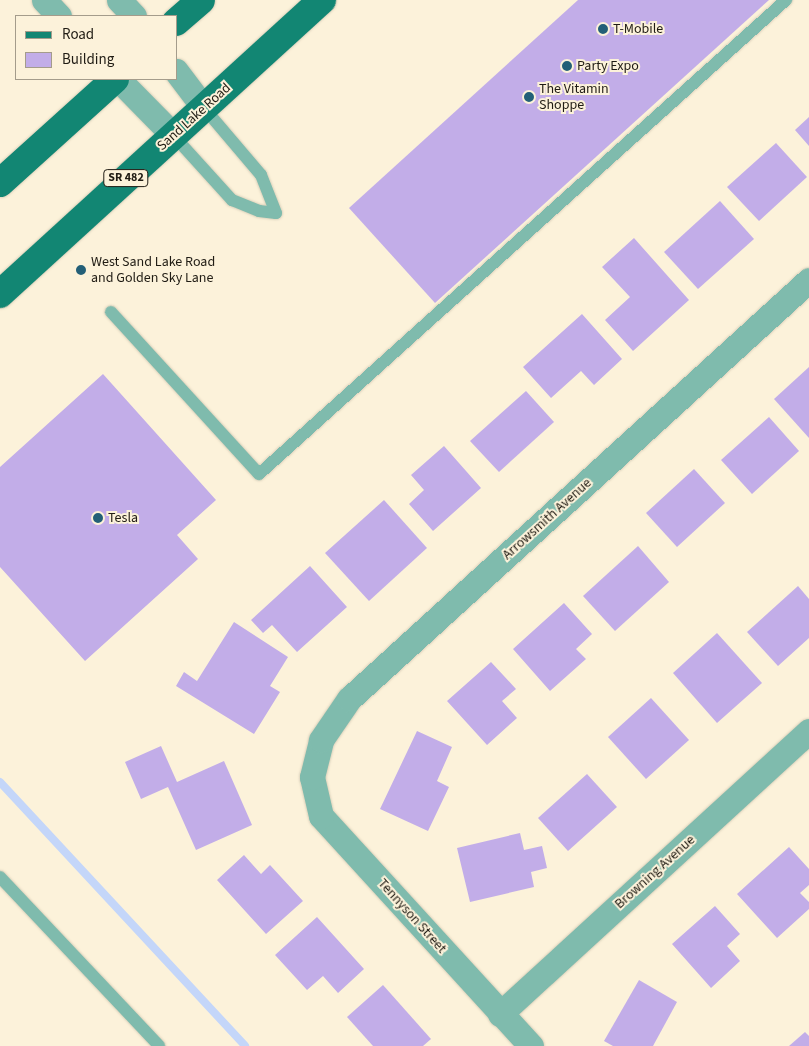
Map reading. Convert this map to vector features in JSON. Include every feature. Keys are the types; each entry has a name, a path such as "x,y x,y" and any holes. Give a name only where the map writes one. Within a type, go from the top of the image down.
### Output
{"main road":[{"path":"178,20 201,0"},
{"name":"Sand Lake Road","path":"0,294 322,0"},
{"path":"0,183 114,80"}],"street":[{"path":"44,0 58,15"},
{"path":"119,0 133,15"},
{"path":"178,74 204,108"},
{"path":"119,80 173,135"},
{"name":"Arrowsmith Avenue","path":"312,776 321,740 349,699 809,280"},
{"name":"Browning Avenue","path":"500,1014 809,731"},
{"name":"Tennyson Street","path":"312,776 322,816 531,1046"}],"lane":[{"path":"110,312 259,474 786,0"},
{"path":"173,135 232,200 259,211 276,213 261,175 204,108"},
{"path":"0,877 159,1046"}],"building":[{"path":"578,0 769,0 435,303 349,208"},
{"path":"809,117 809,146 795,130"},
{"path":"776,143 807,177 759,221 727,187"},
{"path":"720,201 754,239 698,289 664,252"},
{"path":"634,238 689,300 633,351 605,320 630,297 602,267"},
{"path":"582,314 622,359 594,385 581,371 551,398 523,367"},
{"path":"809,367 809,438 774,399"},
{"name":"Tesla","path":"103,374 216,500 177,535 198,559 85,661 0,567 0,467"},
{"path":"526,391 554,422 499,472 470,441"},
{"path":"769,417 799,451 752,494 721,460"},
{"path":"444,446 481,488 433,531 409,504 424,490 411,475"},
{"path":"694,469 725,503 677,547 646,513"},
{"path":"384,500 427,548 369,601 325,553"},
{"path":"638,546 669,582 615,631 583,596"},
{"path":"310,566 347,607 297,652 272,625 263,633 251,620"},
{"path":"798,586 809,599 809,638 778,666 747,632"},
{"path":"564,603 592,634 576,649 586,659 550,691 513,649"},
{"path":"234,622 288,657 270,686 280,692 254,734 176,686 184,672 197,681"},
{"path":"717,633 762,683 717,723 673,673"},
{"path":"491,662 516,689 502,701 517,718 487,745 447,701"},
{"path":"651,698 689,740 646,779 608,737"},
{"path":"417,731 452,747 437,781 449,787 428,831 380,809"},
{"path":"161,746 177,782 224,761 252,825 196,850 168,787 141,799 125,762"},
{"path":"587,774 617,807 568,851 538,818"},
{"path":"520,833 524,850 542,846 547,868 531,872 534,887 470,902 457,848"},
{"path":"789,847 809,869 809,885 800,893 809,902 809,909 777,938 737,894"},
{"path":"244,855 261,874 270,865 303,901 266,934 217,880"},
{"path":"715,906 740,934 727,946 740,961 711,988 672,944"},
{"path":"317,917 364,969 338,993 323,976 307,990 275,955"},
{"path":"639,980 677,1002 653,1046 613,1046 604,1041"},
{"path":"383,985 431,1039 423,1046 373,1046 347,1017"},
{"path":"805,1032 809,1036 809,1046 789,1046"}],"waterway":[{"path":"0,782 245,1046"}],"place":[{"name":"T-Mobile","path":"603,29"},
{"name":"Party Expo","path":"567,66"},
{"name":"The Vitamin Shoppe","path":"529,97"},
{"name":"West Sand Lake Road and Golden Sky Lane","path":"81,270"},
{"name":"Tesla","path":"98,518"}]}
